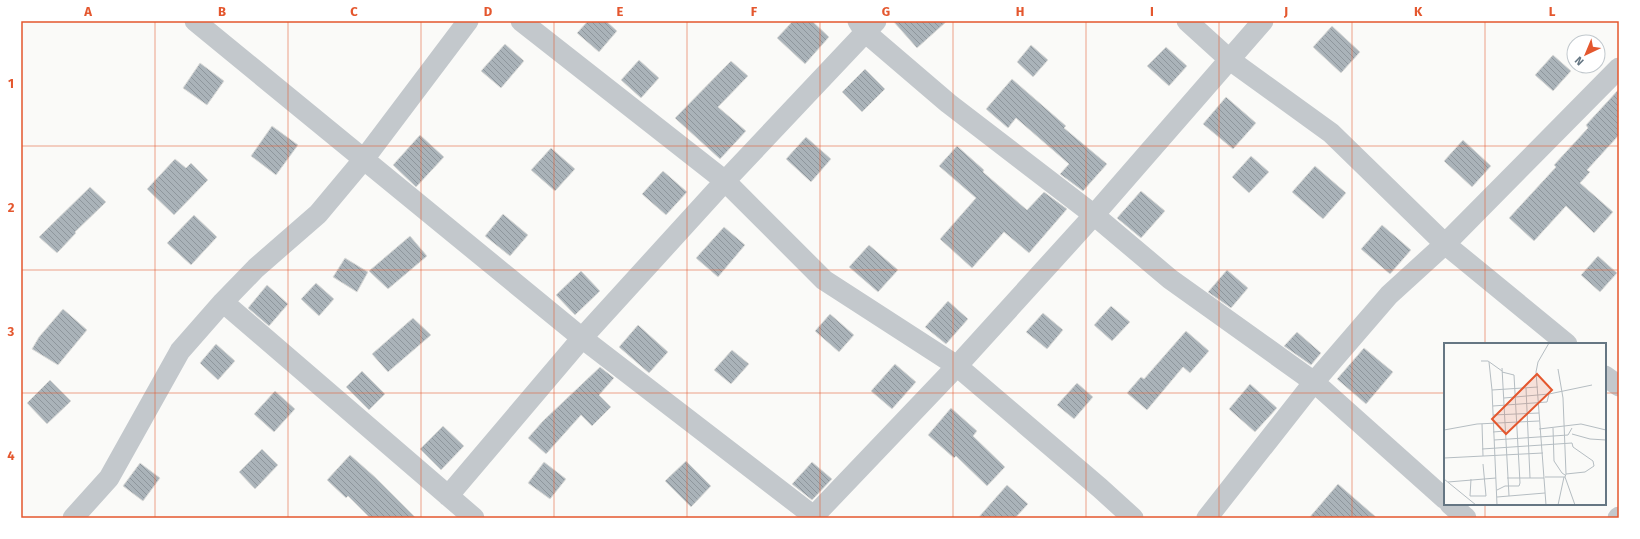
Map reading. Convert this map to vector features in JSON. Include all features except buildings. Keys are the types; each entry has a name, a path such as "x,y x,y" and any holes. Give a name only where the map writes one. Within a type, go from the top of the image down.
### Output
{"street":[{"path":"195,21 582,338 814,517 957,366 1094,215 1263,21"},
{"path":"73,518 109,478 180,351 223,302 256,268 318,214 364,158 468,21"},
{"path":"521,21 725,181 824,280 957,366 1134,518"},
{"path":"1187,21 1230,60 1331,133 1445,244 1566,343"},
{"path":"448,496 582,338 866,25 948,103 1094,215 1170,279 1314,382 1444,498"},
{"path":"1207,518 1314,382 1389,295 1445,244 1618,70"},
{"path":"223,302 474,518"},
{"path":"1606,377 1619,386"},
{"path":"1451,505 1466,518"}]}
